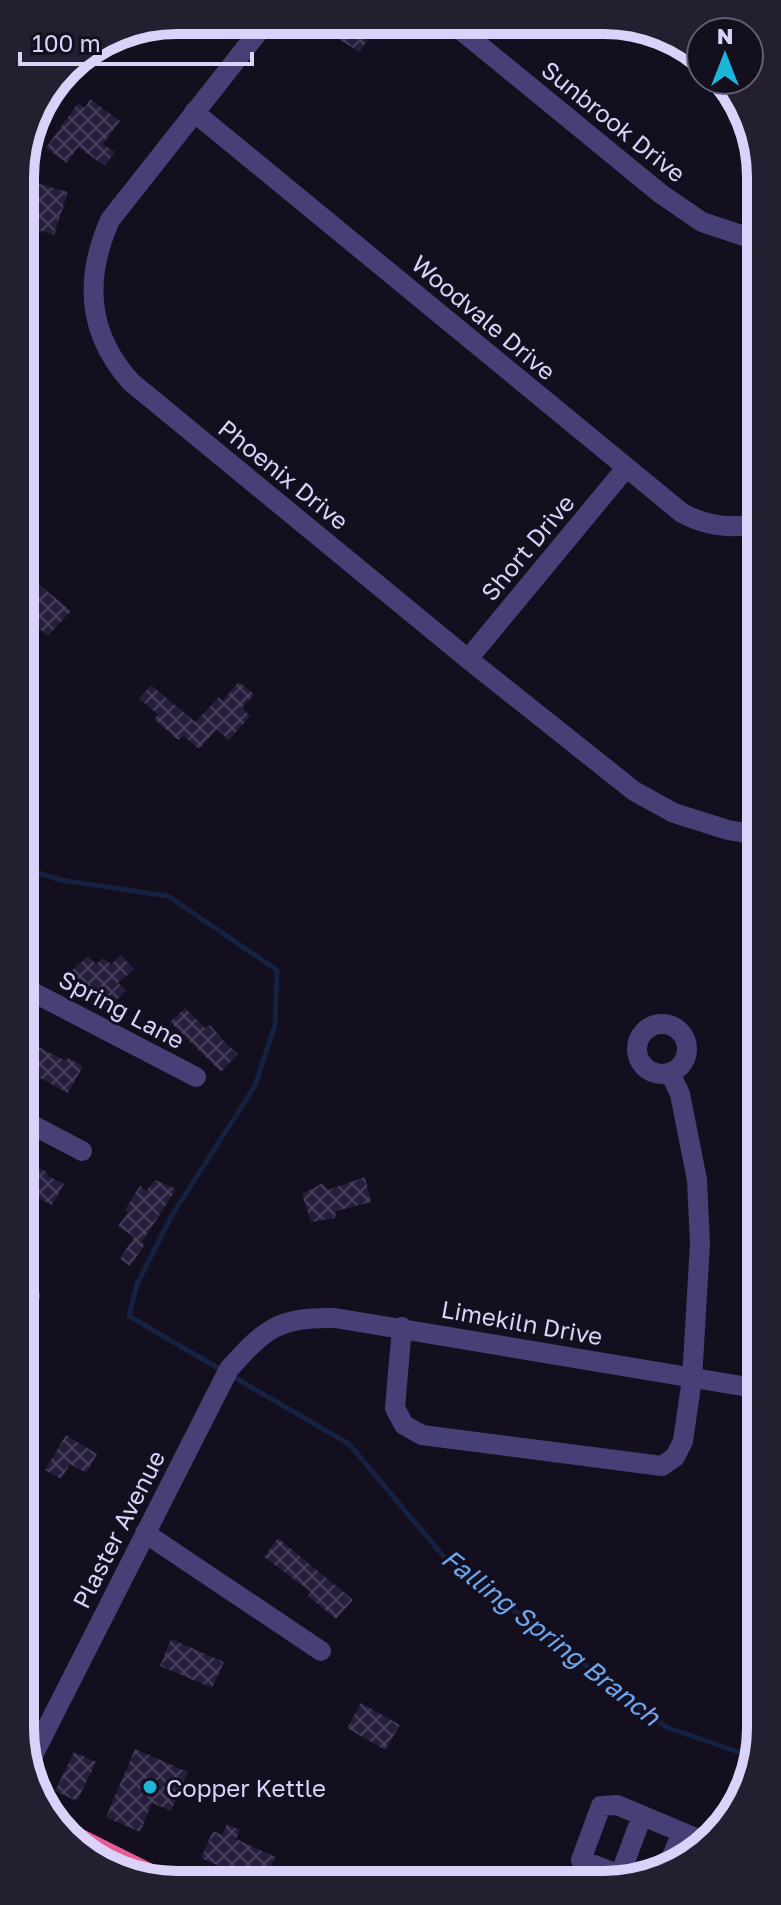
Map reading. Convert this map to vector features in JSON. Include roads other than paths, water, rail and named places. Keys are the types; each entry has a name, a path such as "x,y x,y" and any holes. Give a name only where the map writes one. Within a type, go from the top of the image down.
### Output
{"street":[{"name":"Phoenix Drive","path":"257,34 110,220 98,251 94,294 95,316 102,340 131,382 468,659 652,803 698,822 747,833"},
{"name":"Sunbrook Drive","path":"466,34 661,194 702,222 747,237"},
{"name":"Woodvale Drive","path":"194,112 692,519 721,526 747,525"},
{"name":"Short Drive","path":"468,659 626,468"},
{"name":"Spring Lane","path":"34,993 196,1077"},
{"path":"402,1327 395,1408 404,1425 422,1435 662,1466 675,1457 683,1441 692,1379 700,1244 697,1180 680,1094 670,1073"},
{"path":"34,1126 82,1151"},
{"name":"Limekiln Drive","path":"274,1325 303,1317 319,1317 402,1327 747,1387"},
{"name":"Plaster Avenue","path":"36,1750 229,1369 274,1325"},
{"path":"145,1533 321,1651"},
{"path":"610,1871 581,1860 601,1806 617,1805 695,1838"},
{"path":"629,1869 642,1816"},
{"path":"673,1853 682,1833"}],"waterway":[{"name":"Falling Spring Branch","path":"34,872 61,880 168,896 277,970 275,1025 255,1086 172,1215 137,1284 129,1316 223,1371"},
{"name":"Falling Spring Branch","path":"232,1376 349,1444 445,1558 666,1727 744,1754"}],"place":[{"name":"Copper Kettle","path":"150,1787"}]}
